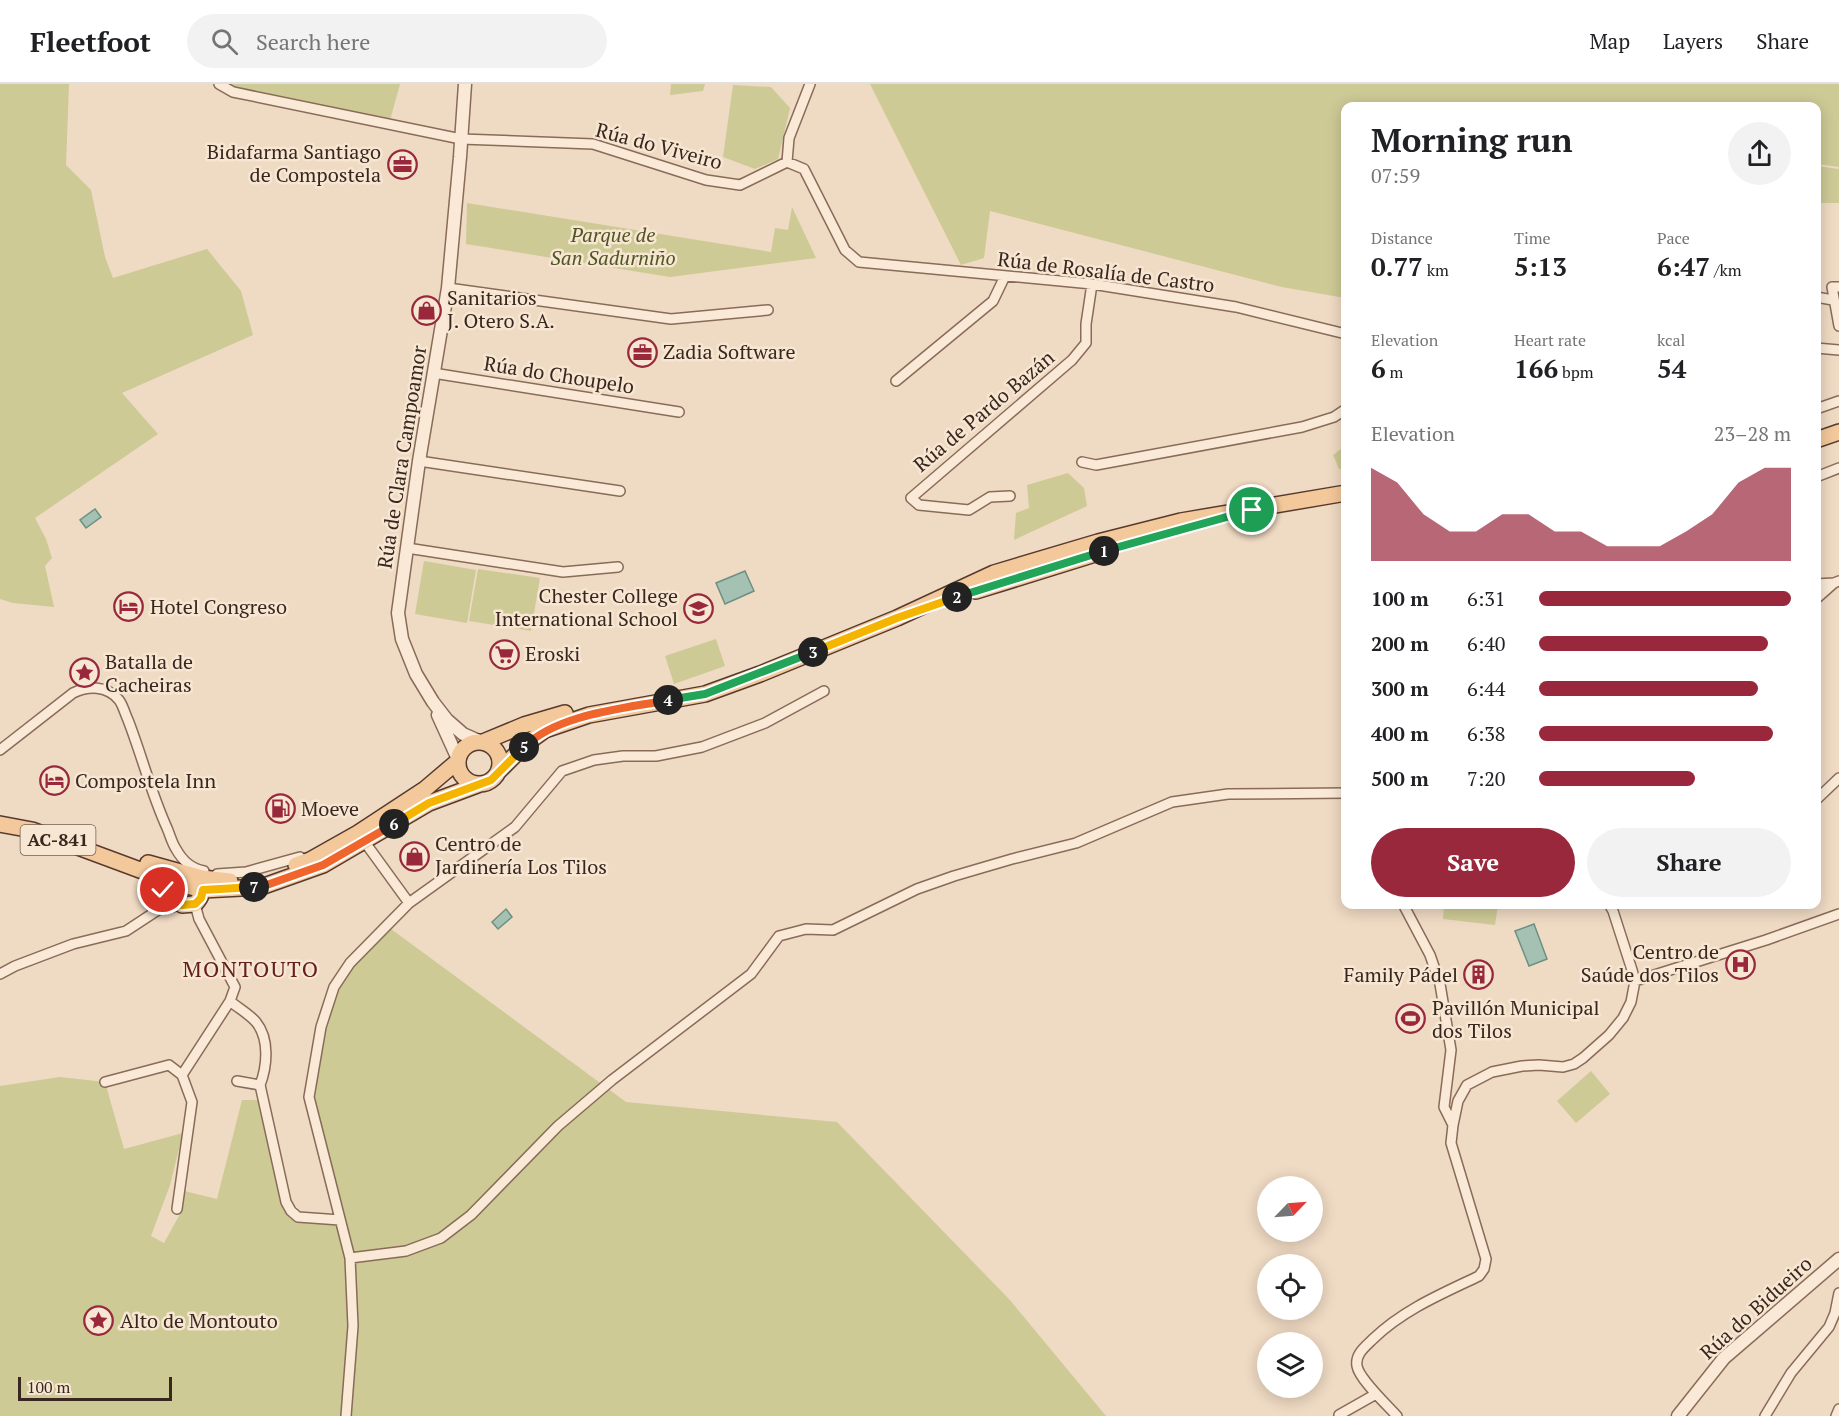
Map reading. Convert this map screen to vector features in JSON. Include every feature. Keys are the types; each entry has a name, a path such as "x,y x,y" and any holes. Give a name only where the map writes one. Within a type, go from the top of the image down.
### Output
{"main road":[{"path":"1821,431 1839,426"},
{"path":"1821,438 1839,432"},
{"name":"AC-841","path":"0,824 32,830 114,861 180,892 202,884 260,879 310,860 429,803 491,780 527,743 545,730 589,715 705,694 897,618 994,573 1098,542 1181,522 1341,495"},
{"name":"AC-841","path":"361,837 425,789 458,760 463,748 473,742 481,742 524,725 590,705 649,699 662,701"},
{"path":"481,742 494,748 498,753 500,766 498,772"},
{"path":"458,760 458,767 464,778 480,784"},
{"name":"AC-841","path":"0,814 111,851 180,892"},
{"path":"180,892 201,898 202,884"}],"street":[{"name":"Rúa do Viveiro","path":"219,84 233,92 461,139 593,144 706,180 740,185 788,162"},
{"name":"Rúa de Clara Campoamor","path":"433,702 417,674 402,639 398,613 419,461 448,288 465,84"},
{"path":"788,162 789,138 810,84"},
{"name":"Rúa de Rosalía de Castro","path":"788,162 804,169 845,250 859,262 1092,284 1236,308 1341,333"},
{"path":"896,381 993,301 1005,276"},
{"name":"Rúa de Pardo Bazán","path":"1010,496 990,497 969,510 919,505 911,498 1071,360 1086,343 1086,324 1092,284"},
{"path":"1839,287 1832,287 1839,326"},
{"path":"448,288 671,319 768,310"},
{"path":"1821,298 1833,300"},
{"path":"1821,348 1839,350"},
{"name":"Rúa do Choupelo","path":"433,373 679,412"},
{"path":"1821,407 1839,400"},
{"path":"1082,462 1096,465 1302,427 1334,417 1341,412"},
{"path":"419,461 620,491"},
{"path":"1821,475 1839,468"},
{"path":"407,548 563,572 618,567"},
{"path":"1821,584 1837,582"},
{"path":"1821,595 1837,582"},
{"path":"0,750 73,693 92,687 111,692 120,701 128,720 160,813 176,850 190,866 197,870 220,874 246,872 301,857 338,840 361,837 409,903"},
{"path":"346,1416 353,1326 350,1258 309,1097 321,1027 334,987 350,963 409,903 515,827 562,771 594,760 623,756 656,756 702,747 765,723 824,691"},
{"path":"433,702 447,720 463,734 481,742"},
{"path":"433,702 458,760"},
{"path":"1821,795 1839,778"},
{"path":"350,1258 406,1251 441,1238 471,1215 558,1126 603,1088 751,974 779,936 806,929 833,930 917,889 1003,861 1076,843 1172,802 1228,794 1341,793"},
{"path":"0,974 74,944 126,931 180,892 199,919 235,987 230,1001 182,1075"},
{"path":"1406,909 1430,955 1440,984 1451,1050 1444,1107 1453,1125"},
{"path":"1397,1416 1360,1373 1357,1365 1358,1355 1383,1329 1400,1316 1421,1303 1479,1276 1484,1269 1486,1259 1458,1173 1451,1143 1458,1101 1467,1085 1492,1072 1522,1066 1563,1067 1574,1064 1609,1035 1623,1018 1631,1002 1635,981 1613,909"},
{"path":"1635,981 1839,914"},
{"path":"230,1001 257,1023 266,1046 265,1071 260,1085 286,1202 298,1217 340,1220"},
{"path":"105,1082 169,1065 182,1075 192,1102 177,1209"},
{"path":"237,1081 260,1085"},
{"name":"Rúa do Bidueiro","path":"1678,1416 1724,1358 1839,1259"},
{"path":"1765,1416 1791,1373 1829,1327 1835,1313 1839,1293"},
{"path":"1339,1414 1376,1394"},
{"path":"1836,1416 1839,1409"}],"green space":[{"path":"0,84 69,84 66,165 91,190 105,257 113,278 207,249 241,291 253,335 122,393 158,434 35,518 46,539 52,558 45,566 54,607 13,603 0,599"},
{"path":"219,84 400,84 389,124 233,92"},
{"path":"671,84 705,84 703,91 670,95"},
{"path":"870,84 1839,84 1839,167 1821,165 1821,102 1341,102 1341,297 1282,287 990,211 984,258 961,265"},
{"path":"733,85 771,87 790,108 778,159 755,169 723,157"},
{"path":"1821,167 1839,169 1839,203 1821,203"},
{"name":"Parque de San Sadurniño","path":"467,203 771,252 775,228 788,230 792,207 816,258 670,277 466,244"},
{"path":"1341,449 1341,469 1339,469 1333,455"},
{"path":"1068,473 1084,488 1087,506 1014,540 1016,513 1029,508 1027,485"},
{"path":"424,561 476,570 467,623 415,614"},
{"path":"478,569 540,578 531,631 469,621"},
{"path":"716,639 725,666 674,684 665,656"},
{"path":"1444,909 1497,909 1495,925 1443,919"},
{"path":"387,926 626,1102 837,1122 1009,1299 1106,1416 0,1416 0,1086 60,1077 105,1082 124,1149 183,1133 170,1185 151,1236 164,1243 180,1214 184,1191 217,1199 242,1100 258,1100 281,1203 297,1221 336,1225 344,1218 313,1094 326,1025 339,986 349,970"},
{"path":"1591,1071 1610,1094 1576,1123 1557,1101"}],"shaded area":[{"path":"95,509 101,517 86,528 80,520"},
{"path":"745,571 754,591 725,604 716,583"},
{"path":"506,909 512,917 498,929 492,922"},
{"path":"1534,924 1547,959 1529,966 1515,931"}],"place":[{"name":"Bidafarma Santiago de Compostela","path":"402,164"},
{"name":"Sanitarios J. Otero S.A.","path":"426,310"},
{"name":"Zadia Software","path":"642,352"},
{"name":"Hotel Congreso","path":"129,607"},
{"name":"Chester College International School","path":"699,608"},
{"name":"Eroski","path":"504,654"},
{"name":"Batalla de Cacheiras","path":"84,673"},
{"name":"Compostela Inn","path":"54,781"},
{"name":"Moeve","path":"280,809"},
{"name":"Centro de Jardinería Los Tilos","path":"414,856"},
{"name":"Centro de Saúde dos Tilos","path":"1740,964"},
{"name":"Family Pádel","path":"1479,975"},
{"name":"Pavillón Municipal dos Tilos","path":"1411,1019"},
{"name":"Alto de Montouto","path":"99,1321"}],"district":[{"name":"MONTOUTO","path":"251,969"}],"route":[{"path":"163,890 182,905 195,904 201,898 203,890 261,887 323,865 429,803 486,783 495,777 527,743 545,730 589,715 705,694 897,618 991,586 1135,541 1252,510"}]}
